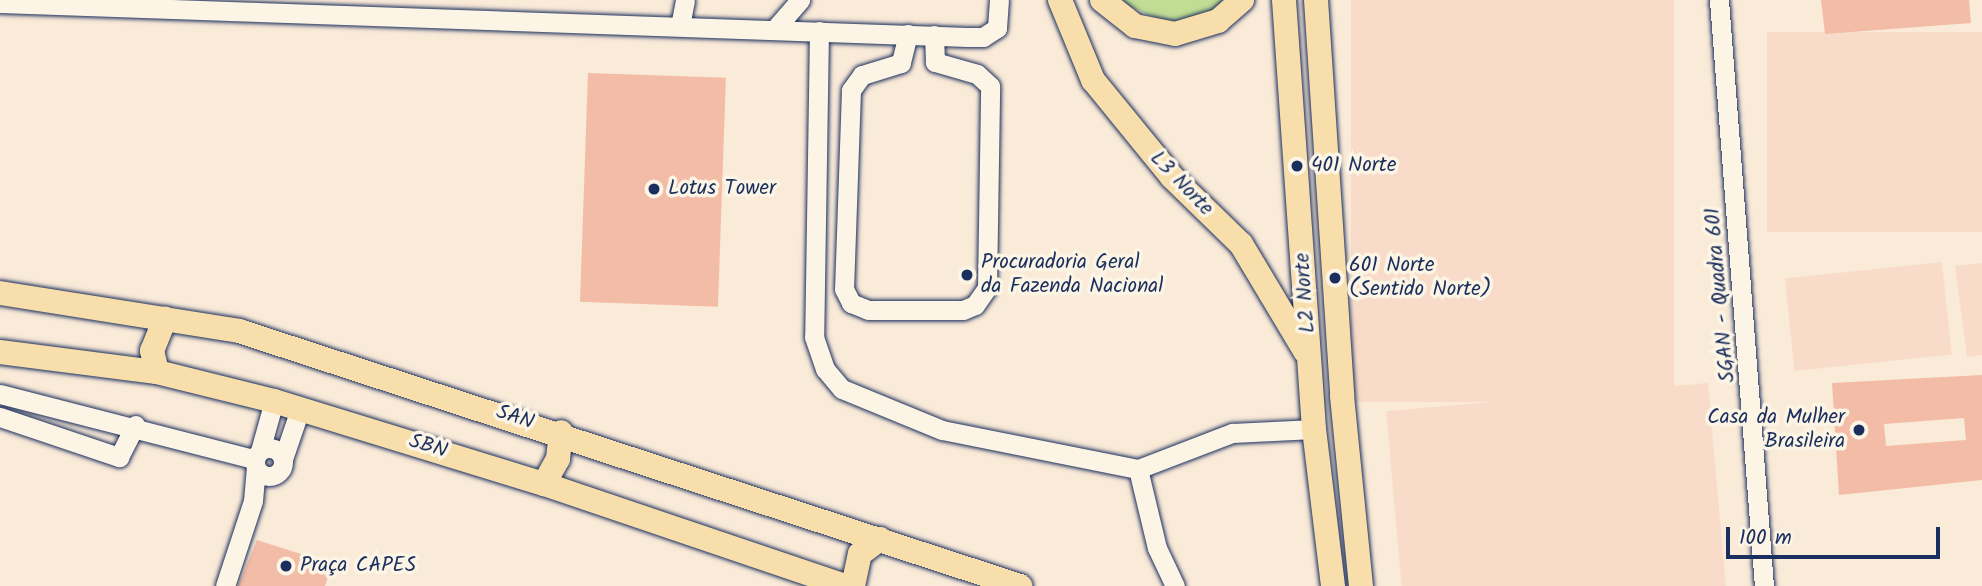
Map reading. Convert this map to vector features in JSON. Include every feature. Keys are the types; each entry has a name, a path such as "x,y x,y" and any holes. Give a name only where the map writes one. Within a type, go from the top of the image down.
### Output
{"main road":[{"name":"L3 Norte","path":"1060,0 1093,80 1147,149 1241,244 1288,315 1311,363"},
{"path":"1102,0 1135,26 1175,34 1218,21 1242,0"},
{"name":"L2 Norte","path":"1284,0 1314,429 1333,586"},
{"name":"L2 Norte","path":"1316,0 1342,396 1361,586"},
{"name":"SAN","path":"0,293 239,331 561,432 1020,586"},
{"path":"157,372 152,351 165,318"},
{"name":"SBN","path":"0,352 157,372 274,401 544,484 846,586"},
{"path":"544,484 558,459 561,432"},
{"path":"853,586 860,554 880,539"}],"street":[{"path":"680,26 685,0"},
{"path":"774,30 800,0"},
{"path":"0,3 367,8 523,20 934,35 992,34 1002,19 999,0"},
{"name":"SGAN - Quadra 601","path":"1719,0 1764,586"},
{"path":"819,31 814,337 825,369 853,395 942,430 1138,469 1232,433 1314,429"},
{"path":"908,34 901,63 875,69 855,82 849,144 844,289 851,303 868,310 963,310 975,305 987,288 990,86 977,74 935,61 934,35"},
{"path":"817,145 849,144"},
{"path":"813,292 844,289"},
{"path":"0,394 135,425 265,463"},
{"path":"225,586 265,463 274,401"},
{"path":"265,463 300,409"},
{"path":"0,416 119,457 135,425"},
{"path":"1138,469 1157,548 1175,586"}],"shaded area":[{"path":"1351,0 1674,0 1674,402 1351,402"},
{"path":"1767,32 1982,32 1982,232 1767,232"},
{"path":"1942,262 1952,354 1795,371 1785,279"},
{"path":"1982,263 1982,355 1967,357 1955,266"},
{"path":"1708,383 1726,586 1402,586 1386,411"}],"green space":[{"path":"1115,0 1228,0 1202,18 1168,23"}],"building":[{"path":"1821,0 1969,0 1971,23 1825,34"},
{"name":"Lotus Tower","path":"588,73 726,78 718,307 580,302"},
{"name":"Casa da Mulher Brasileira","path":"1982,375 1982,480 1839,495 1832,383","holes":["1964,418 1966,440 1886,446 1884,424"]},
{"path":"257,540 332,564 325,586 238,586"}],"place":[{"name":"401 Norte","path":"1297,166"},
{"name":"Lotus Tower","path":"654,189"},
{"name":"Procuradoria Geral da Fazenda Nacional","path":"967,275"},
{"name":"601 Norte (Sentido Norte)","path":"1335,278"},
{"name":"Casa da Mulher Brasileira","path":"1859,430"},
{"name":"Praça CAPES","path":"286,566"}]}
